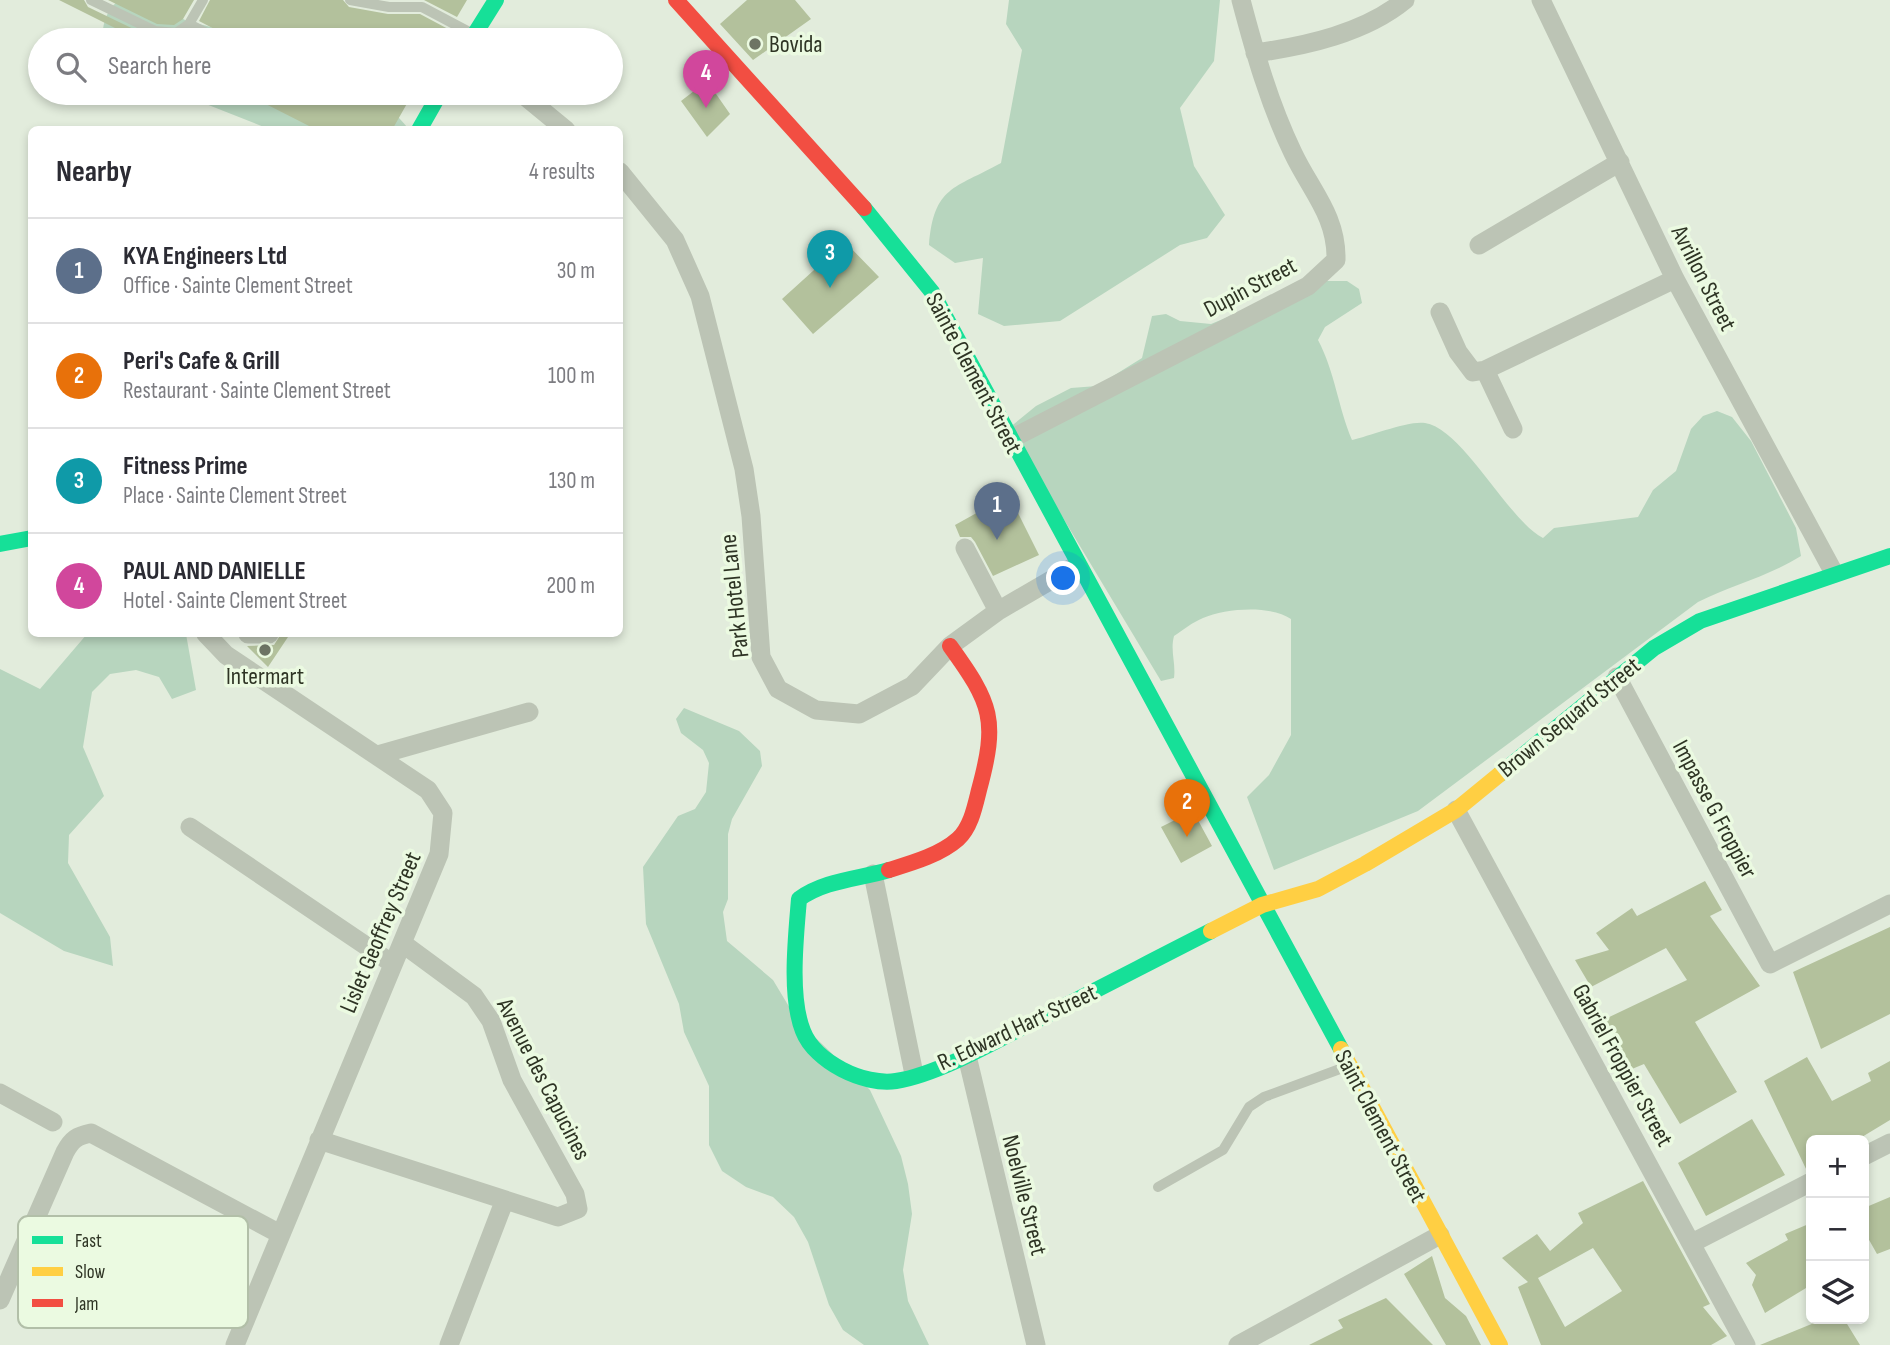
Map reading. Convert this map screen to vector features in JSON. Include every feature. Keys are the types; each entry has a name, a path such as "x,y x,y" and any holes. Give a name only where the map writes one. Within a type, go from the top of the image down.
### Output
{"street":[{"path":"480,28 496,0"},
{"name":"Sainte Clement Street","path":"676,0 902,251 952,327 1009,440 1262,905"},
{"name":"Dupin Street","path":"1009,440 1308,286 1336,260 1337,237 1293,154 1262,79 1241,0"},
{"path":"1255,53 1281,50 1376,21 1405,0"},
{"name":"Avrillon Street","path":"1541,0 1675,279 1834,573"},
{"path":"421,126 433,105"},
{"path":"536,105 561,126"},
{"path":"1479,245 1620,162"},
{"name":"Park Hotel Lane","path":"623,177 675,240 700,296 744,469 761,657 778,689 816,710 859,714 912,686 950,646 998,611 1077,565"},
{"path":"1440,312 1458,352 1473,372 1485,370 1675,279"},
{"path":"1485,370 1513,429"},
{"path":"0,544 28,539"},
{"path":"965,548 998,611"},
{"name":"Brown Sequard Street","path":"1262,905 1318,889 1455,810 1654,648 1700,621 1890,556"},
{"name":"Lislet Geoffrey Street","path":"209,637 226,655 428,790 443,813 439,854 248,1313"},
{"path":"914,1074 873,874 947,846 962,834 976,803 992,742 992,713 979,686 950,646"},
{"name":"Impasse G Froppier","path":"1617,677 1770,964 1890,904"},
{"path":"377,755 528,712"},
{"name":"Gabriel Froppier Street","path":"1455,810 1746,1345"},
{"path":"190,827 393,964"},
{"name":"R. Edward Hart Street","path":"873,874 816,886 799,899 796,931 797,1002 803,1031 813,1047 843,1070 874,1081 896,1081 967,1056 1262,905"},
{"name":"Saint Clement Street","path":"1262,905 1500,1345"},
{"name":"Avenue des Capucines","path":"319,1140 558,1217 578,1209 575,1194 512,1080 491,1021 474,996 402,943"},
{"name":"Noelville Street","path":"967,1056 1036,1345"},
{"path":"0,1093 52,1122"},
{"path":"37,1216 72,1140 91,1133 246,1216"},
{"path":"1869,1154 1890,1143"},
{"path":"1692,1243 1806,1185"},
{"path":"449,1345 505,1202"},
{"path":"248,1217 280,1234"},
{"path":"1238,1345 1440,1236"},
{"path":"0,1300 18,1259"},
{"name":"Lislet Geoffrey Street","path":"235,1345 242,1328"}],"lane":[{"path":"92,0 147,28"},
{"path":"183,28 189,24 203,0"},
{"path":"349,0 389,7 422,7 457,28"},
{"path":"189,24 197,28"},
{"path":"1158,1187 1223,1150 1250,1107 1264,1097 1349,1066"}],"green space":[{"path":"120,0 146,0 187,21 215,28 103,28 115,3"},
{"path":"1009,0 1220,0 1214,61 1180,108 1194,166 1225,215 1207,238 1180,245 1060,321 1004,326 978,314 983,258 955,263 929,245 936,211 949,192 1001,163 1022,50 1006,24"},
{"path":"208,105 385,105 406,126 261,126"},
{"path":"1315,281 1347,281 1359,289 1362,303 1325,327 1318,340 1329,364 1352,440 1418,423 1440,429 1470,457 1529,528 1543,538 1554,528 1638,517 1653,490 1676,471 1691,429 1703,416 1717,411 1732,417 1751,441 1796,528 1801,556 1698,602 1418,811 1274,870 1247,797 1269,775 1291,735 1291,619 1272,612 1248,610 1224,612 1199,620 1174,636 1174,678 1161,681 1009,428 1036,406 1071,388 1097,386 1142,358 1152,316 1166,314 1180,321 1211,324"},
{"path":"84,637 187,637 196,690 172,699 159,677 136,670 110,674 92,692 83,747 104,796 69,835 68,863 110,937 113,966 64,951 0,913 0,669 40,689"},
{"path":"684,708 739,731 760,751 762,766 732,819 728,834 728,899 723,912 727,941 773,980 797,1020 870,1090 901,1156 908,1184 912,1214 903,1270 908,1301 929,1345 864,1345 843,1330 829,1305 808,1242 794,1217 773,1197 746,1187 722,1171 709,1145 709,1086 684,1032 679,1004 646,924 643,867 678,816 695,809 706,792 709,763 703,750 681,733 676,719"}],"building":[{"path":"59,0 84,0 88,7 131,28 115,28"},
{"path":"108,0 194,0 183,19 174,25 157,24"},
{"path":"210,0 343,0 349,7 388,14 420,14 446,28 212,28 199,21"},
{"path":"424,0 467,0 457,17"},
{"name":"Bovida","path":"747,0 795,0 811,19 753,60 720,24"},
{"path":"707,81 730,114 707,137 681,101"},
{"path":"268,105 406,105 394,126 309,126"},
{"path":"845,242 879,277 813,334 782,299"},
{"path":"1009,495 1039,555 993,576 975,542 971,537 960,537 955,525"},
{"path":"279,637 288,637 268,667 247,646 274,645"},
{"path":"1193,811 1212,846 1181,863 1161,827"},
{"path":"1705,881 1722,910 1710,916 1760,986 1695,1022 1737,1092 1680,1124 1644,1064 1632,1069 1603,1020 1687,980 1666,948 1591,987 1575,960 1609,950 1596,933 1632,908 1637,916"},
{"path":"1890,927 1890,1014 1821,1049 1793,972"},
{"path":"1807,1057 1832,1101 1871,1081 1868,1073 1890,1061 1890,1120 1865,1135 1806,1135 1806,1169 1764,1081"},
{"path":"1752,1119 1785,1175 1706,1216 1678,1163"},
{"path":"1643,1181 1710,1304 1703,1307 1727,1336 1711,1345 1541,1345 1518,1287 1528,1282 1502,1258 1537,1234 1550,1251 1583,1223 1578,1213","holes":["1593,1248 1622,1291 1565,1327 1538,1278"]},
{"path":"1890,1197 1890,1249 1877,1254 1869,1240 1869,1206"},
{"path":"1806,1225 1806,1288 1765,1313 1752,1285 1756,1275 1746,1263 1788,1240 1785,1234"},
{"path":"1432,1256 1445,1298 1466,1316 1481,1345 1446,1345 1404,1274"},
{"path":"1386,1298 1433,1345 1309,1345 1343,1328 1338,1320"},
{"path":"1812,1324 1847,1324 1860,1345 1760,1345"}],"traffic: fast":[{"path":"478,28 496,0"},
{"path":"421,126 433,105"},
{"path":"864,208 932,292 1341,1049"},
{"path":"0,544 28,539"},
{"path":"1500,774 1654,648 1700,621 1890,556"},
{"path":"889,870 831,884 799,899 795,984 803,1031 818,1053 829,1062 870,1080 896,1081 945,1066 1211,931"}],"traffic: slow":[{"path":"1211,931 1262,905 1318,889 1365,864 1456,810 1500,774"},
{"path":"1341,1049 1500,1345"}],"traffic: jam":[{"path":"676,0 864,208"},
{"path":"889,870 925,858 951,845 966,829 976,803 988,746 987,714 975,683 950,646"}],"place":[{"name":"Bovida","path":"755,44"},
{"name":"PAUL AND DANIELLE","path":"706,108"},
{"name":"Fitness Prime","path":"830,288"},
{"name":"KYA Engineers Ltd","path":"997,540"},
{"name":"Intermart","path":"265,650"},
{"name":"Peri's Cafe & Grill","path":"1187,837"}]}
